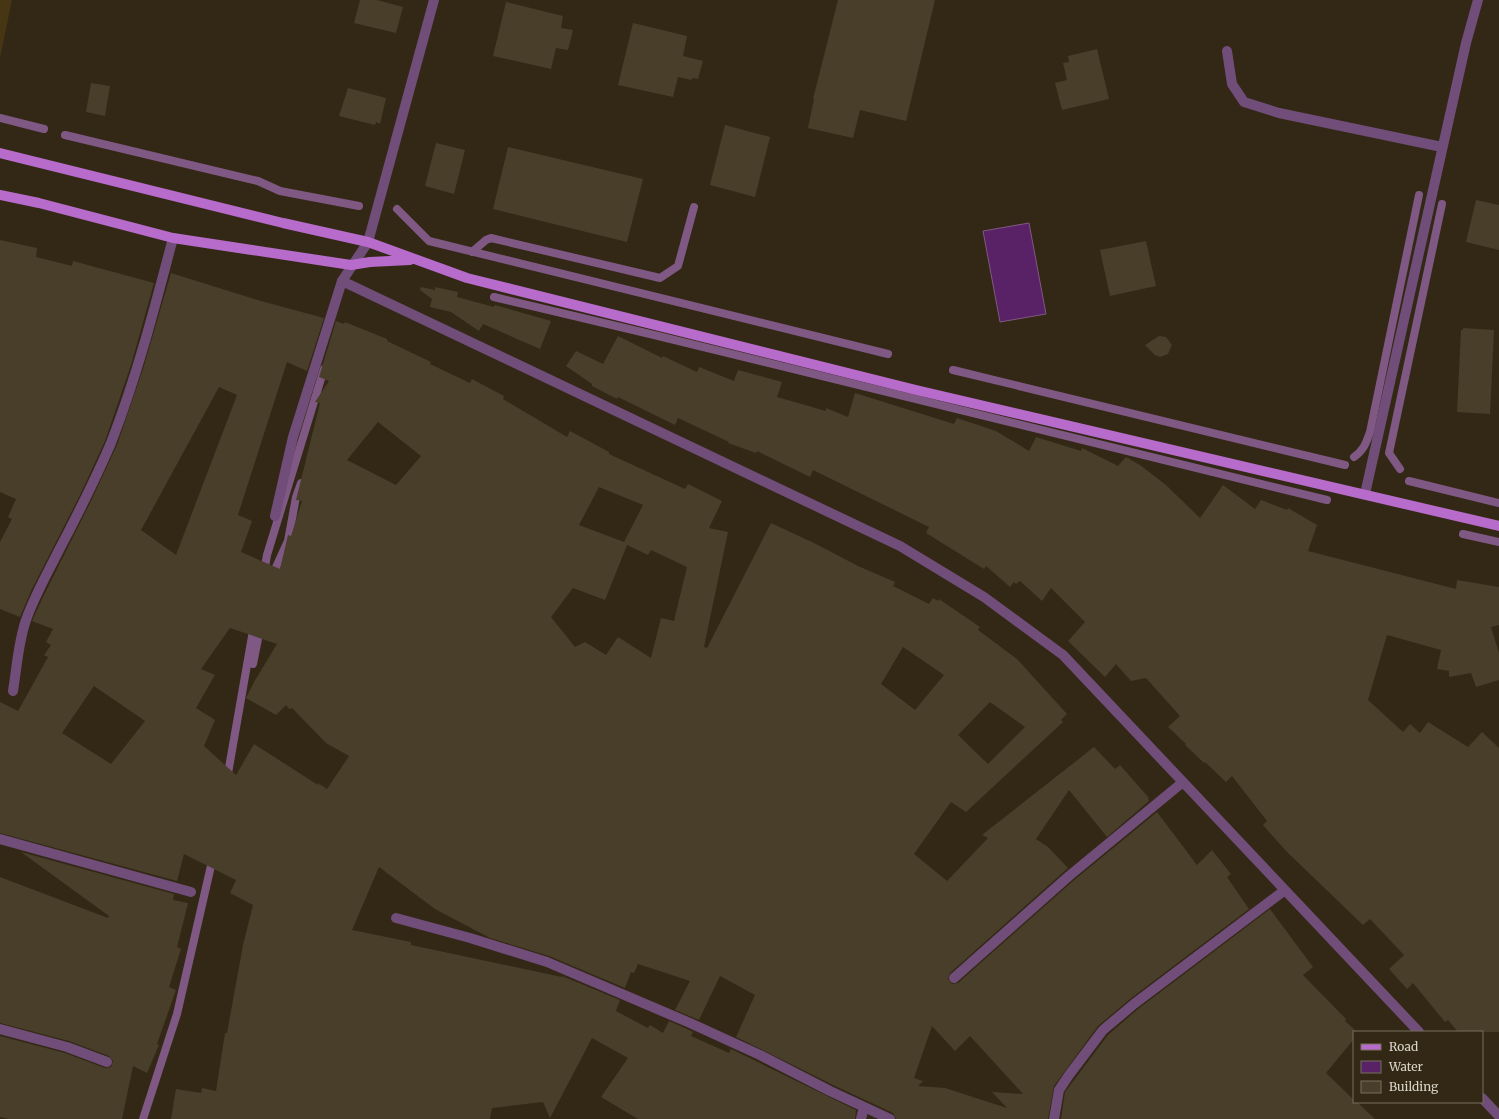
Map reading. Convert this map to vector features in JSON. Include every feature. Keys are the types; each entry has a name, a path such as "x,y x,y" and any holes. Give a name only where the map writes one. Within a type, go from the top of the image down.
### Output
{"main road":[{"path":"0,153 284,223 368,242 467,278 916,390 1499,526"},
{"path":"0,195 39,203 173,238 352,265 370,262 416,260"}],"street":[{"path":"275,516 293,437 342,281 368,242 434,0"},
{"path":"1365,494 1442,147 1466,43 1478,0"},
{"path":"1227,50 1232,84 1244,102 1279,113 1442,147"},
{"path":"13,691 19,645 26,620 40,588 85,500 110,444 141,356 173,238"},
{"path":"342,281 900,546 984,597 1063,655 1418,1031"},
{"path":"954,978 1069,876 1183,782"},
{"path":"0,839 192,892"},
{"path":"1054,1119 1059,1090 1068,1075 1103,1030 1134,1004 1285,890"},
{"path":"396,918 470,938 547,962 690,1023 760,1055 890,1119"},
{"path":"0,1029 67,1047 107,1062"},
{"path":"1483,1099 1499,1116"},
{"path":"861,1119 864,1107"}],"shaded area":[{"path":"0,0 12,0 0,58"}],"water":[{"path":"1029,223 1046,314 1000,322 983,231"}],"building":[{"path":"360,0 377,0 403,7 396,33 354,23"},
{"path":"838,0 935,0 906,121 860,110 853,138 808,128 813,99"},
{"path":"506,2 563,16 561,28 573,30 568,50 556,48 551,69 493,56"},
{"path":"633,23 687,36 683,56 703,61 698,79 692,78 692,80 678,77 673,97 618,85"},
{"path":"1097,49 1109,99 1062,110 1055,83 1067,80 1063,63 1069,62 1068,56"},
{"path":"91,83 110,86 105,116 86,112"},
{"path":"348,88 386,98 380,124 376,122 375,125 339,116"},
{"path":"725,125 770,137 755,197 710,185"},
{"path":"436,143 465,150 454,194 425,186"},
{"path":"508,147 643,179 627,242 493,209"},
{"path":"1476,200 1499,205 1499,250 1466,242"},
{"path":"0,240 37,248 36,257 72,266 73,261 154,283 131,365 105,441 80,495 31,591 20,617 0,609 0,542 12,519 8,517 16,499 0,492"},
{"path":"1146,241 1156,286 1110,296 1100,250"},
{"path":"171,273 261,301 324,318 307,371 287,362 238,515 252,521 241,552 280,569 288,535 291,536 302,501 296,500 320,403 315,402 329,381 319,377 336,321 344,324 345,322 387,339 387,341 431,362 430,364 470,383 472,379 504,396 503,399 567,437 570,431 609,452 609,454 685,489 688,484 722,501 709,528 728,532 704,647 707,648 771,523 858,566 895,582 893,586 929,604 933,598 938,601 939,599 980,627 978,630 1017,659 1067,714 1061,720 1063,722 966,812 951,802 914,854 947,881 988,838 982,835 1094,747 1115,769 1120,765 1149,798 1149,801 1107,837 1069,790 1036,839 1048,847 1068,868 950,973 948,979 952,984 958,983 1073,881 1157,812 1197,865 1212,850 1231,874 1227,877 1249,909 1130,999 1098,1026 1054,1086 1048,1119 896,1119 893,1113 736,1037 755,995 720,976 699,1020 675,1010 690,981 638,964 634,973 631,972 625,988 549,956 490,938 435,909 379,867 352,930 411,942 411,945 562,976 620,1000 616,1011 648,1028 650,1025 663,1033 669,1021 693,1032 691,1036 729,1053 731,1049 856,1110 855,1119 638,1119 601,1097 628,1058 592,1038 550,1118 543,1102 492,1108 490,1119 171,1119 176,1089 201,1093 202,1088 216,1091 225,1033 227,1033 243,945 253,905 230,893 236,880 184,854 177,881 0,833 0,702 18,711 48,657 44,655 51,645 46,642 53,629 32,621 117,445 143,369","holes":["219,387 237,395 176,555 141,530","378,422 421,456 396,485 347,460","599,487 643,505 624,542 579,525","627,545 648,555 651,550 687,567 674,621 661,618 651,658 618,637 606,655 585,642 575,647 551,617 573,588 605,600","230,628 277,644 246,698 276,715 286,705 289,709 292,708 326,743 349,756 327,789 318,783 318,785 254,744 236,775 204,746 215,720 196,708 215,675 201,669","903,647 944,675 915,710 881,684","94,686 145,721 111,764 62,733","990,702 1025,727 988,764 958,735","932,1026 955,1051 970,1036 1023,1094 992,1092 1007,1108 945,1088 918,1086 923,1081 914,1078"]},
{"path":"421,287 435,290 435,287 458,292 457,297 494,307 495,305 551,321 540,349 483,324 479,331 451,312 430,307 432,299 420,290"},
{"path":"1463,328 1494,330 1490,414 1457,412 1461,330 1463,330"},
{"path":"618,336 662,358 663,356 697,372 699,367 734,381 738,370 782,382 777,397 826,411 826,408 848,417 855,393 954,424 957,418 996,431 1029,451 1036,437 1081,451 1082,448 1118,466 1126,457 1140,465 1166,485 1200,518 1223,485 1255,509 1261,500 1287,510 1288,508 1317,525 1308,551 1456,589 1457,580 1499,587 1499,625 1491,627 1499,653 1499,680 1476,687 1471,673 1449,677 1449,671 1437,669 1441,650 1387,635 1368,700 1403,732 1410,724 1420,733 1428,722 1468,747 1482,732 1499,748 1499,1032 1457,1031 1448,1020 1445,1022 1413,983 1407,989 1389,969 1404,955 1370,919 1363,925 1287,852 1263,825 1267,821 1232,776 1226,782 1185,745 1186,744 1168,727 1180,716 1146,678 1131,681 1116,664 1105,677 1068,641 1085,622 1051,588 1042,601 1020,581 1016,584 1014,582 1010,587 986,566 984,569 926,533 929,527 813,470 810,477 757,451 756,453 728,443 729,442 678,418 675,425 592,386 592,384 566,366 576,351 603,364"},
{"path":"1159,336 1166,337 1172,345 1168,354 1160,357 1155,355 1145,345"},
{"path":"21,852 174,894 173,900 188,903 177,947 181,949 169,987 176,990 157,1044 159,1045 147,1073 133,1066 122,1119 9,1119 0,1117 0,1036 65,1053 105,1068 111,1067 113,1061 109,1056 69,1041 0,1023 0,877 108,918 109,916"},
{"path":"1270,909 1313,967 1303,975 1356,1031 1353,1031 1353,1040 1326,1073 1353,1099 1353,1103 1358,1103 1375,1119 1061,1119 1065,1092 1108,1035 1138,1009"}],"waterway":[{"path":"0,118 44,129"},
{"path":"65,135 258,181 280,191 359,206"},
{"path":"1354,457 1366,443 1370,432 1419,195"},
{"path":"1400,469 1389,453 1442,204"},
{"path":"472,252 486,240 491,238 660,278 678,266 694,207"},
{"path":"397,209 429,241 888,354"},
{"path":"494,297 1327,500"},
{"path":"264,572 267,555 324,369"},
{"path":"953,370 1345,465"},
{"path":"1409,481 1499,503"},
{"path":"272,576 288,541 296,497 301,483"},
{"path":"1463,534 1499,542"},
{"path":"227,779 254,625"},
{"path":"253,664 260,629"},
{"path":"143,1119 177,1014 213,857"}]}
